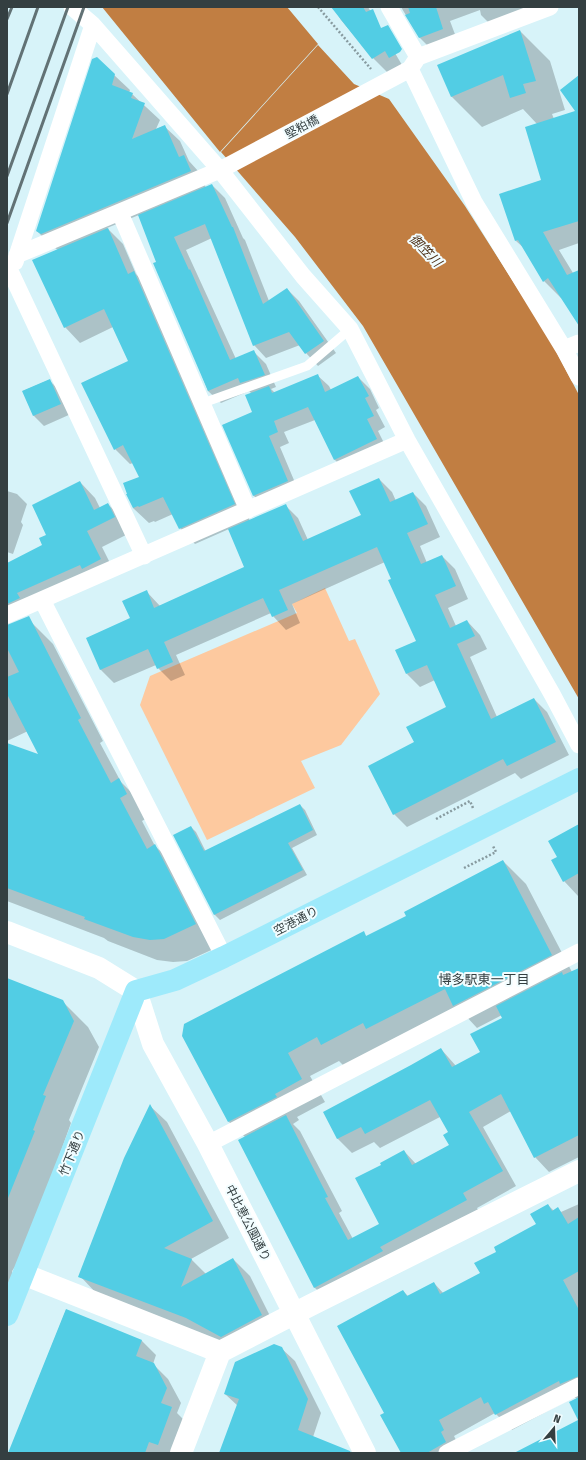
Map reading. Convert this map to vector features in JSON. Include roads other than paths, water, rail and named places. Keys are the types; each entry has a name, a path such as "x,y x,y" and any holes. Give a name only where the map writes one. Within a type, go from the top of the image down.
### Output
{"highway":[{"name":"空港通り","path":"136,991 175,980 224,957 579,779"},
{"name":"竹下通り","path":"7,1315 136,991"}],"street":[{"path":"72,7 93,25 220,170 303,276 350,329 407,440 552,694 579,745"},
{"path":"389,7 474,202 571,346 579,377"},
{"name":"堅粕橋","path":"17,255 220,170 384,83 414,63 550,7"},
{"path":"93,25 9,279 144,556"},
{"path":"120,213 248,510"},
{"path":"7,615 407,440"},
{"path":"42,600 224,957"},
{"path":"7,932 99,968 136,991"},
{"path":"208,1144 579,952"},
{"name":"中比恵公園通り","path":"136,991 153,1044 208,1144 365,1453"},
{"path":"180,1453 220,1352 579,1171"},
{"path":"23,1274 220,1352"},
{"path":"447,1453 579,1386"}],"lane":[{"path":"203,403 306,366 350,329"}],"water":[{"path":"102,7 287,7 318,44 220,152"},
{"name":"御笠川","path":"318,45 354,84 389,99 465,206 549,338 579,395 579,699 363,326 295,237 221,152"}],"railway":[{"path":"7,19 12,7"},
{"path":"7,94 38,7"},
{"path":"7,176 68,7"},
{"path":"7,223 84,7"}],"district":[{"name":"博多駅東一丁目","path":"484,979"}]}
